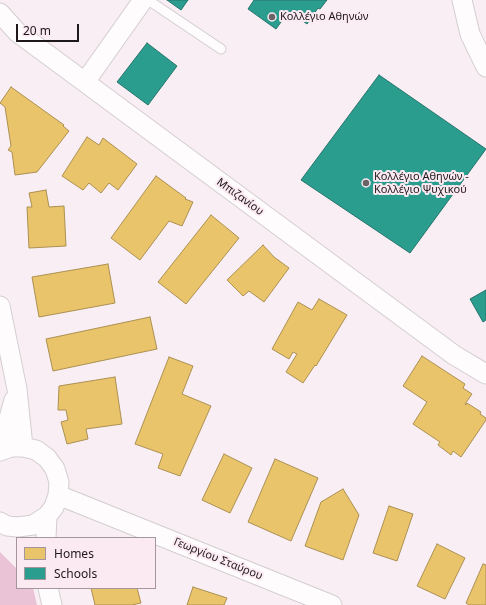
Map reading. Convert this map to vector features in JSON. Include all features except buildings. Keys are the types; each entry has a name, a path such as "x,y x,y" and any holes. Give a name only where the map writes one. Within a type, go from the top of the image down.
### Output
{"street":[{"path":"84,82 142,0"},
{"path":"462,0 470,34 486,67"},
{"name":"Μπιζανίου","path":"0,13 16,32 454,355 486,374"},
{"path":"0,306 17,389 23,446"},
{"path":"0,450 17,389"},
{"path":"0,450 23,446 36,450 47,458 55,469 59,482 58,495 54,507 47,516 21,533 0,522"},
{"name":"Γεωργίου Σταύρου","path":"58,495 332,605"},
{"path":"46,537 47,516"},
{"path":"48,589 52,605"}],"lane":[{"path":"148,0 221,49"}],"shaded area":[{"path":"0,552 16,568 16,589 33,589 37,605 0,605"}],"place":[{"name":"Κολλέγιο Αθηνών","path":"272,17"},
{"name":"Κολλέγιο Αθηνών - Κολλέγιο Ψυχικού","path":"366,183"}]}
